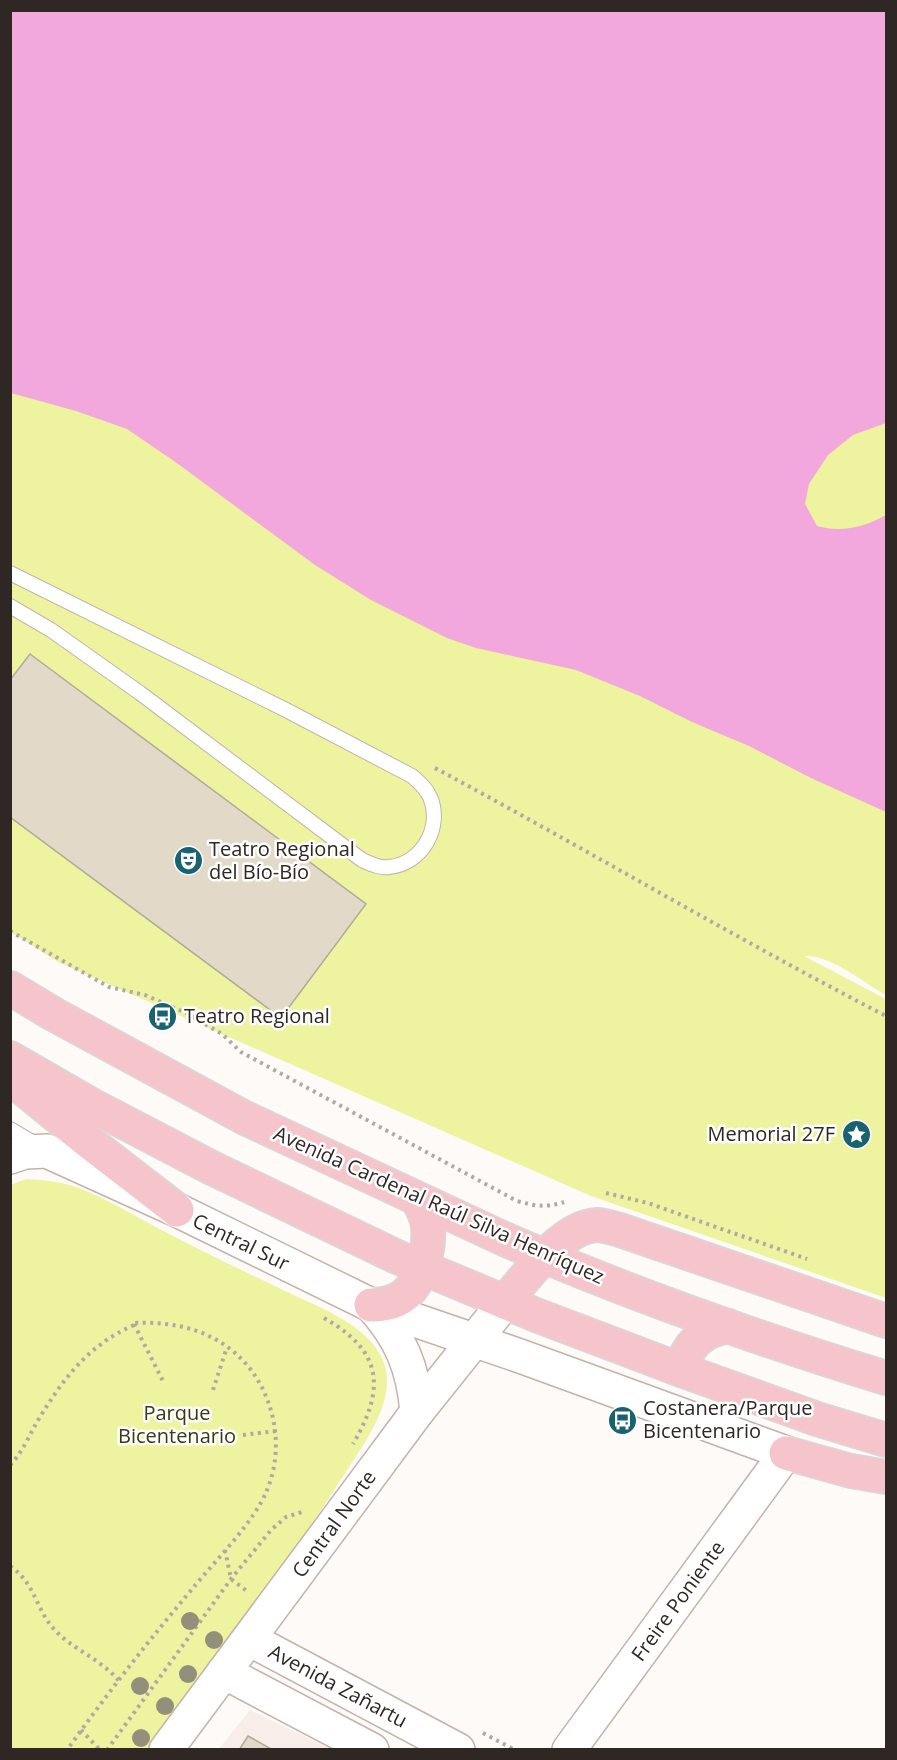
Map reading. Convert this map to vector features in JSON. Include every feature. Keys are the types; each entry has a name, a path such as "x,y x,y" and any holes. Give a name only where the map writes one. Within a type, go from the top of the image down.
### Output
{"main road":[{"name":"Avenida Cardenal Raúl Silva Henríquez","path":"10,988 245,1118 543,1256 728,1326 886,1378"},
{"path":"10,1058 105,1112 210,1167 421,1267 681,1370 817,1419 886,1440"},
{"path":"10,1078 177,1210"},
{"path":"371,1305 389,1303 406,1294 421,1267 428,1241 428,1227 425,1213 418,1200"},
{"path":"505,1302 543,1256 573,1233 595,1225 608,1227 886,1321"},
{"path":"681,1370 692,1344 714,1328 728,1326"},
{"path":"786,1452 851,1471 886,1477"}],"street":[{"name":"Central Sur","path":"47,1151 177,1210 371,1305 786,1452"},
{"path":"10,1157 25,1152 47,1151"},
{"name":"Central Norte","path":"166,1749 417,1412 505,1302"},
{"path":"371,1305 394,1333 408,1361 415,1389 417,1412"},
{"name":"Freire Poniente","path":"569,1749 786,1452"},
{"name":"Avenida Zañartu","path":"249,1639 458,1749"},
{"name":"Avenida Zañartu","path":"224,1672 372,1749"}],"lane":[{"path":"10,573 286,710 412,776 424,787 430,798 434,822 430,837 421,850 401,864 376,866 362,860 131,687 51,630 10,606"},
{"path":"10,1129 47,1151"}],"path":[{"path":"10,931 109,987 145,995 186,1013 222,1034 241,1052 517,1201 550,1207 569,1200"},
{"path":"793,968 886,1016"},
{"path":"598,1192 648,1203 810,1261"},
{"path":"317,1315 351,1337 362,1349 374,1374 375,1388 369,1412 350,1449"},
{"path":"67,1749 143,1647 260,1507 274,1470 276,1431 265,1393 255,1375 228,1347 211,1336 183,1326 153,1322 133,1323"},
{"path":"133,1323 164,1383"},
{"path":"10,1465 46,1407 81,1361 99,1344 134,1325 133,1323"},
{"path":"213,1390 228,1347"},
{"path":"243,1435 276,1431"},
{"path":"107,1749 231,1579 271,1530 286,1517 312,1507"},
{"path":"10,1566 27,1581 44,1616 54,1629 107,1668 119,1682"},
{"path":"81,1730 100,1749"}],"shaded area":[{"path":"11,10 886,11 886,423 853,435 828,455 809,484 805,504 817,526 826,528 853,528 886,515 886,812 640,696 576,670 476,648 447,638 371,600 315,565 127,429 76,411 11,393"},
{"path":"250,1710 331,1749 218,1750"}],"green space":[{"path":"10,11 886,11 886,995 836,964 804,956 886,999 886,1298 591,1196 58,962 11,932"},
{"name":"Parque Bicentenario","path":"26,1179 55,1182 84,1190 348,1322 370,1340 384,1363 387,1375 385,1399 364,1444 243,1630 154,1749 11,1749 10,1185"}],"building":[{"name":"Teatro Regional del Bío-Bío","path":"30,654 366,904 281,1018 10,817 10,680"},
{"path":"248,1736 273,1750 239,1750"}],"place":[{"name":"Teatro Regional del Bío-Bío","path":"188,860"},
{"name":"Teatro Regional","path":"163,1016"},
{"name":"Memorial 27F","path":"856,1134"},
{"name":"Costanera/Parque Bicentenario","path":"622,1420"}]}
